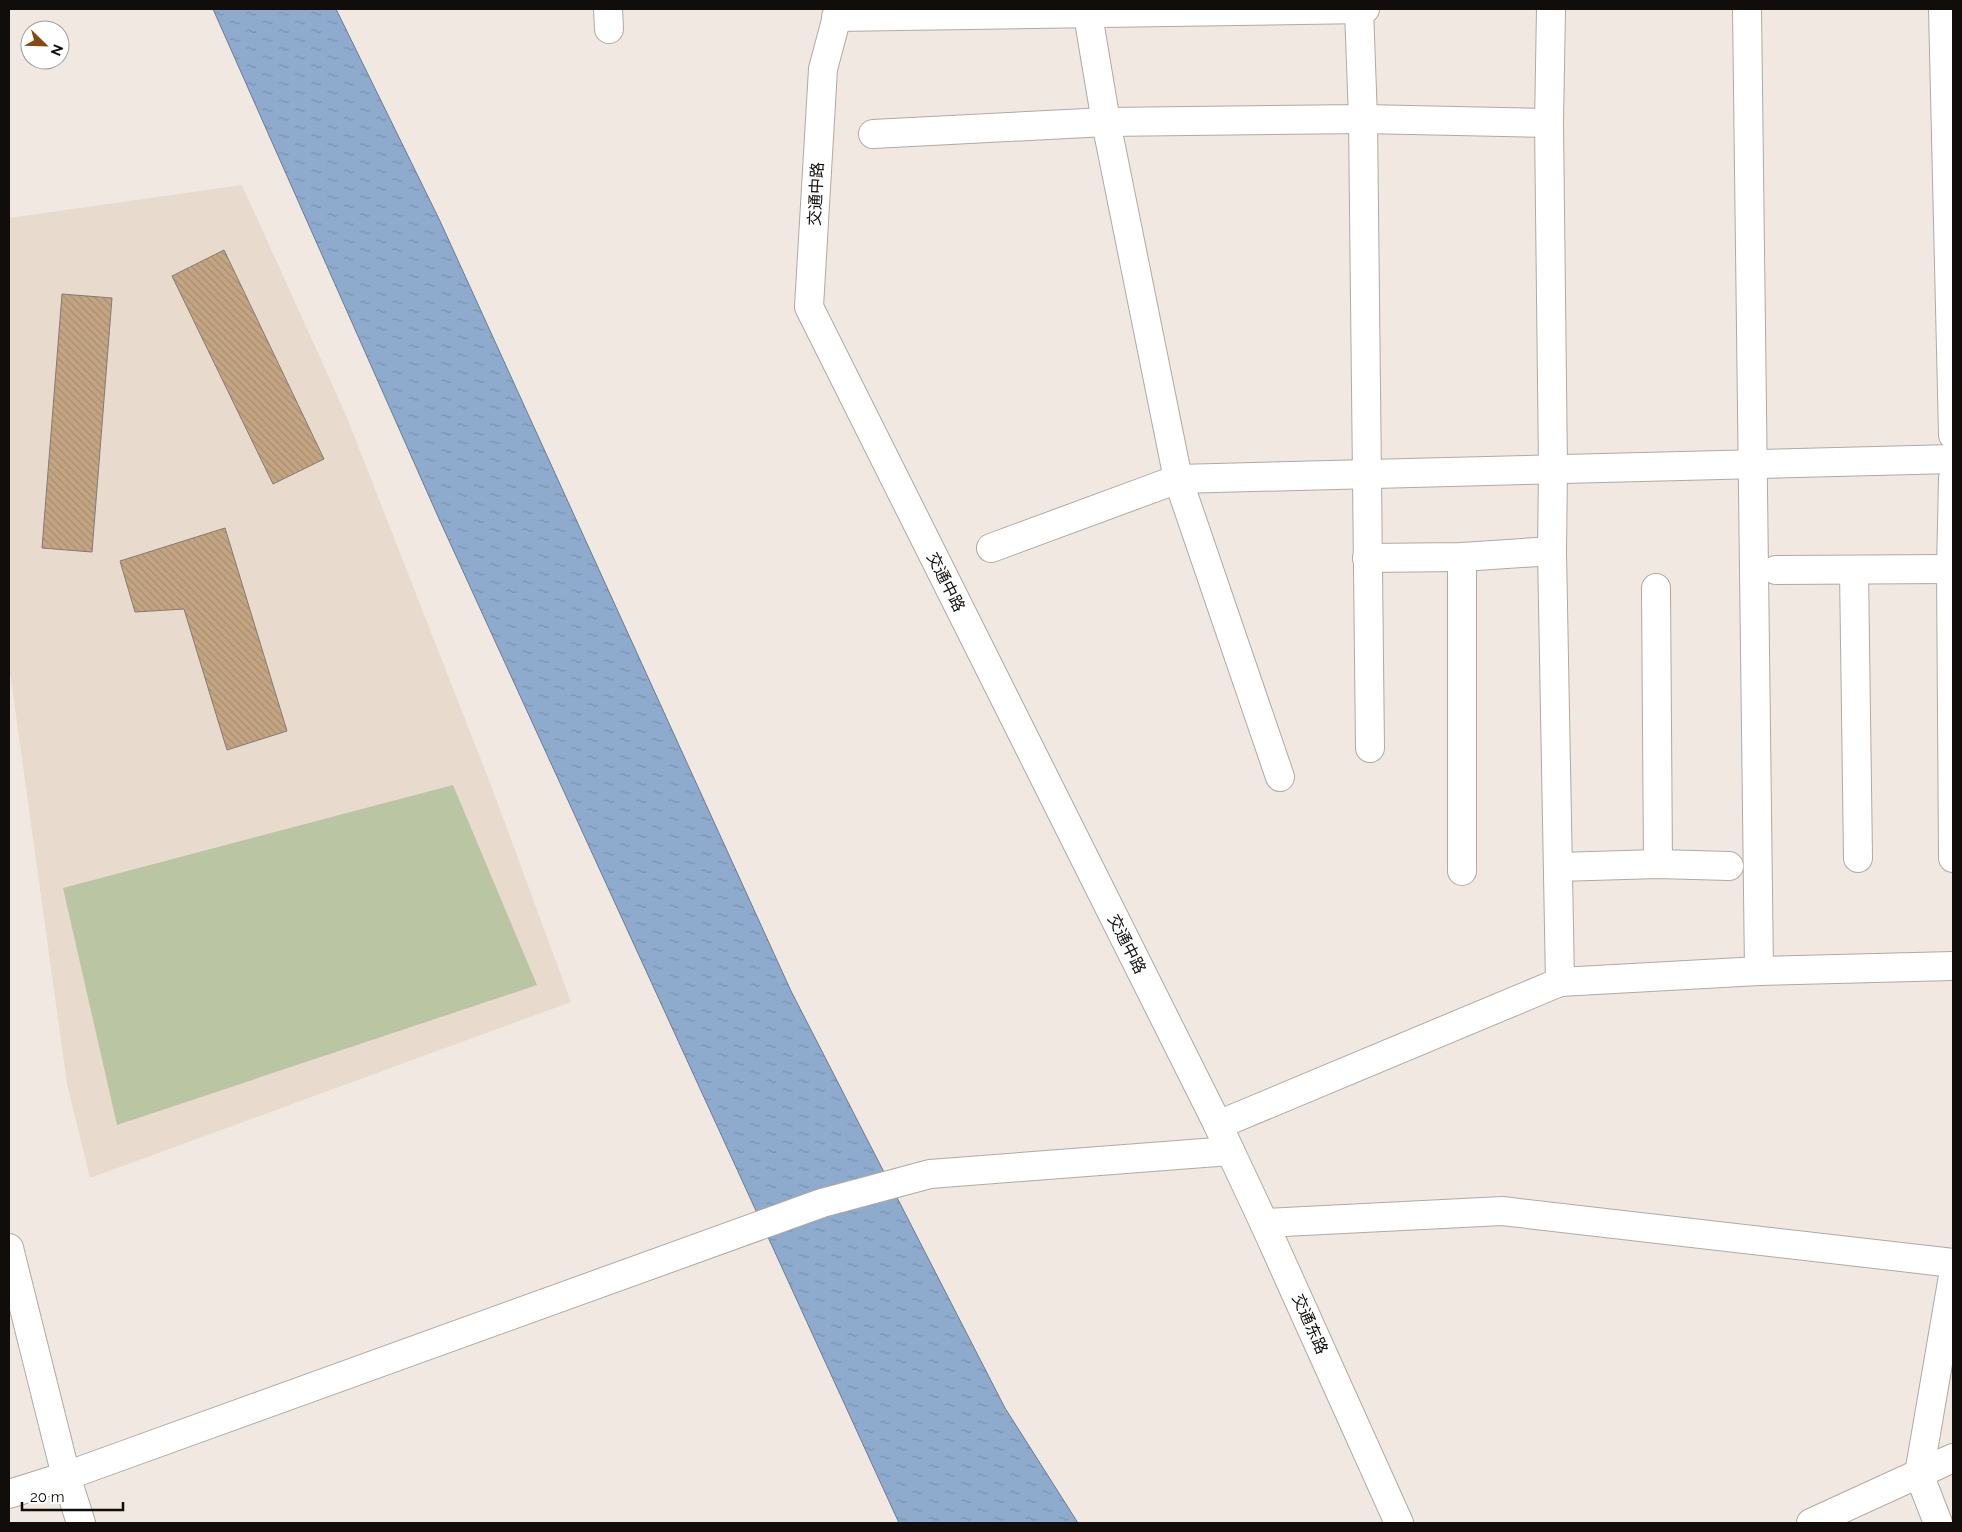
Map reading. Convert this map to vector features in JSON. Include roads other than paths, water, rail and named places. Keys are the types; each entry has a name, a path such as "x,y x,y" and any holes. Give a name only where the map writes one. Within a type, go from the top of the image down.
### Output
{"street":[{"path":"1359,9 1363,119 1370,748"},
{"path":"837,13 1365,9"},
{"path":"1550,9 1552,550 1560,982"},
{"path":"1747,9 1759,972"},
{"path":"1944,9 1953,435"},
{"path":"1088,11 1106,122 1178,479 1280,777"},
{"name":"交通中路","path":"837,13 823,69 809,307 1218,1125"},
{"path":"874,134 1106,122 1363,119 1549,123"},
{"path":"991,548 1178,479 1366,476 1553,469 1953,459"},
{"path":"1953,478 1951,569 1953,858"},
{"path":"1368,558 1462,557 1552,550"},
{"path":"1462,557 1462,870"},
{"path":"1776,570 1951,569"},
{"path":"1854,570 1858,858"},
{"path":"1656,588 1658,864"},
{"path":"1558,867 1658,864 1729,866"},
{"path":"1218,1125 1560,982 1759,972 1953,966"},
{"name":"交通东路","path":"1218,1125 1399,1523"},
{"path":"9,1494 66,1476 822,1203 930,1174 1230,1150"},
{"path":"1264,1223 1502,1212 1953,1263"},
{"path":"9,1248 66,1476 81,1523"},
{"path":"1938,1523 1919,1474 1953,1276"},
{"path":"1811,1523 1953,1458"}],"water":[{"path":"213,9 336,9 440,221 791,991 1005,1408 1078,1523 899,1523 440,521"}]}
